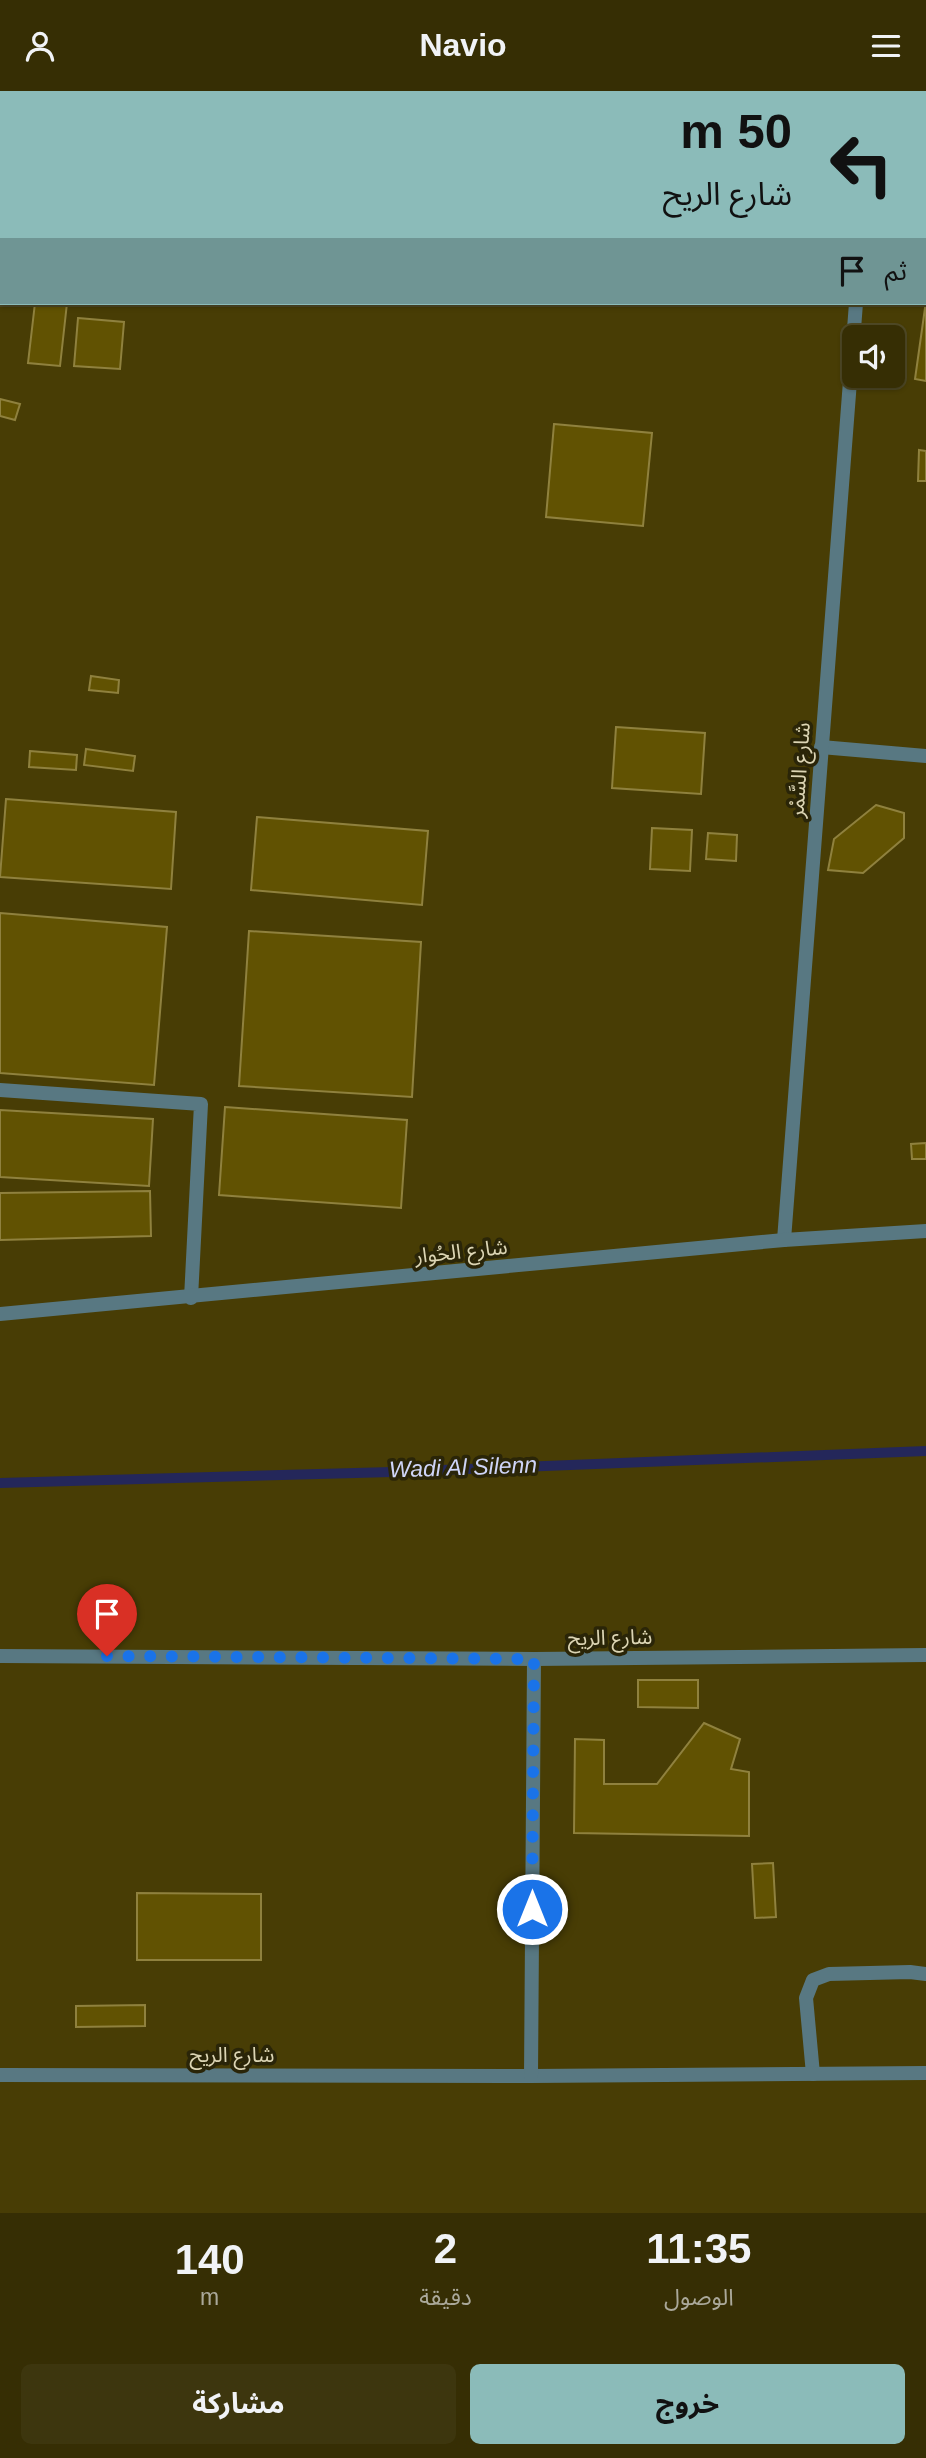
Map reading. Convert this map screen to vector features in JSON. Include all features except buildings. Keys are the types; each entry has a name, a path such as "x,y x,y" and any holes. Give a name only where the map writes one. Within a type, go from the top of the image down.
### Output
{"street":[{"name":"شارع السَّمْر","path":"784,1240 856,305"},
{"path":"821,747 926,756"},
{"path":"0,1090 201,1104 191,1298"},
{"name":"شارع الحُوار","path":"0,1314 784,1240 926,1231"},
{"name":"شارع الريح","path":"0,1656 534,1659 926,1655"},
{"path":"531,2076 534,1659"},
{"path":"813,2074 806,1997 813,1980 829,1974 926,1974"},
{"name":"شارع الريح","path":"0,2075 531,2076 926,2073"}],"waterway":[{"name":"Wadi Al Silenn","path":"0,1483 392,1472 926,1451"}],"route":[{"path":"107,1656 534,1659 532,1909"}]}
